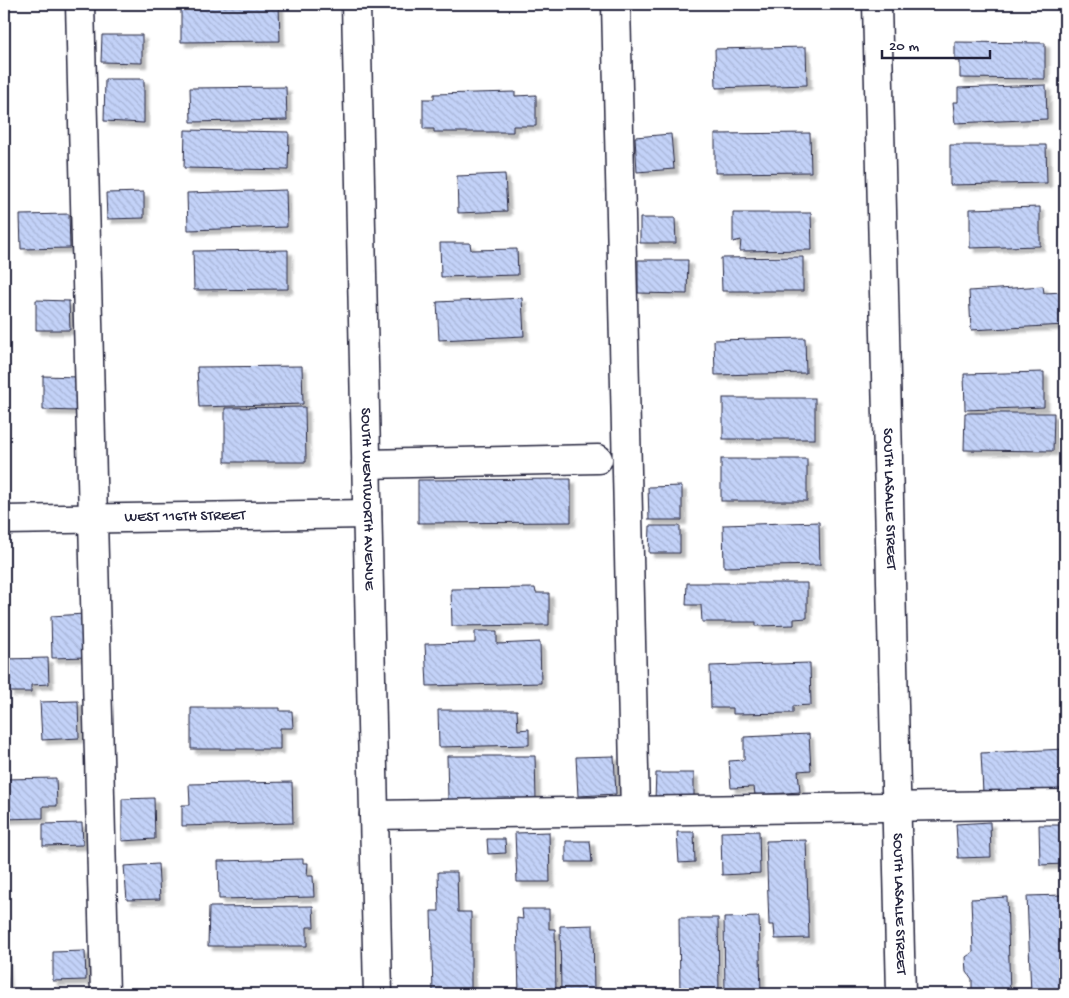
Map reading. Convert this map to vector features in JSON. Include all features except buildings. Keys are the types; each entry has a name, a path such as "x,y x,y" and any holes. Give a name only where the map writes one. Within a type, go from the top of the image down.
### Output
{"street":[{"path":"80,4 105,994"},
{"name":"SOUTH WENTWORTH AVENUE","path":"356,4 378,994"},
{"path":"616,4 635,811"},
{"name":"SOUTH LASALLE STREET","path":"877,4 901,994"},
{"path":"366,464 598,459"},
{"name":"WEST 116TH STREET","path":"4,520 367,514"},
{"path":"374,815 1065,804"}]}
